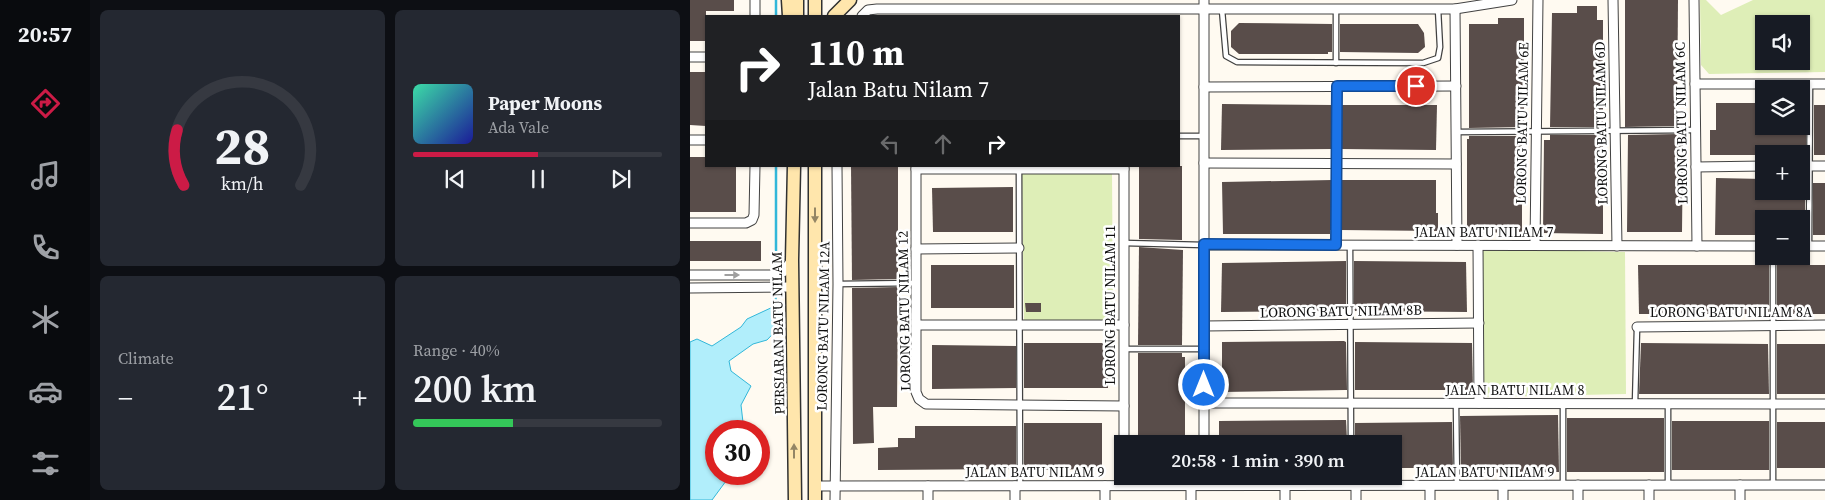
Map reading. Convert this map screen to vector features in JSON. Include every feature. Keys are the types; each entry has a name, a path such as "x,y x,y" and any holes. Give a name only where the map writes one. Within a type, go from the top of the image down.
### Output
{"main road":[{"path":"788,0 789,15"},
{"path":"797,0 797,15"},
{"path":"815,0 815,15"},
{"path":"835,15 850,0"},
{"name":"PERSIARAN BATU NILAM","path":"794,167 792,260 782,287 793,343 796,500"},
{"path":"815,167 815,500"},
{"path":"793,343 807,335 807,296 815,287"},
{"path":"796,500 808,491 808,435 815,425"}],"street":[{"path":"755,0 755,15"},
{"path":"863,15 868,10 877,8 1019,12 1124,12 1204,5 1222,10 1455,9 1512,0"},
{"name":"LORONG BATU NILAM 6E","path":"1535,245 1538,0"},
{"name":"LORONG BATU NILAM 6D","path":"1613,0 1617,246"},
{"name":"LORONG BATU NILAM 6C","path":"1694,0 1697,246"},
{"path":"1204,5 1204,435"},
{"path":"1455,9 1457,245"},
{"path":"690,57 705,57"},
{"path":"1695,84 1755,84"},
{"path":"1810,84 1825,84"},
{"path":"1204,87 1456,86"},
{"path":"690,140 705,140"},
{"path":"1204,163 1456,164"},
{"path":"1696,167 1755,166"},
{"path":"1810,166 1825,166"},
{"path":"690,223 746,223 752,220 754,216 755,167"},
{"name":"LORONG BATU NILAM 12A","path":"835,500 838,167"},
{"path":"916,167 1124,167"},
{"name":"LORONG BATU NILAM 12","path":"916,167 916,392 919,399 926,404 1124,406"},
{"name":"LORONG BATU NILAM 11","path":"1124,167 1124,435"},
{"name":"JALAN BATU NILAM 7","path":"1204,244 1755,246"},
{"path":"1478,245 1479,404"},
{"path":"1810,246 1825,246"},
{"path":"916,249 1019,248"},
{"path":"690,275 774,275 783,272 792,260"},
{"path":"690,288 782,287"},
{"name":"LORONG BATU NILAM 8B","path":"1204,326 1479,323"},
{"path":"917,325 1124,325"},
{"name":"LORONG BATU NILAM 8A","path":"1637,326 1825,325"},
{"name":"JALAN BATU NILAM 8","path":"1204,403 1825,404"},
{"name":"JALAN BATU NILAM 9","path":"815,486 1105,486 1114,484"},
{"name":"JALAN BATU NILAM 9","path":"1178,485 1191,486"},
{"name":"JALAN BATU NILAM 9","path":"1269,485 1302,485"},
{"path":"1353,485 1356,500"},
{"name":"JALAN BATU NILAM 9","path":"1402,485 1825,485"},
{"path":"1740,485 1740,500"},
{"path":"928,486 928,500"},
{"path":"1015,500 1017,486"},
{"path":"1105,486 1105,500"},
{"path":"1191,486 1191,500"},
{"path":"1285,486 1285,500"},
{"path":"1430,486 1430,500"},
{"path":"1503,486 1503,500"},
{"path":"1578,486 1578,500"},
{"path":"1649,486 1649,500"}],"lane":[{"path":"1336,9 1336,63"},
{"path":"1222,10 1226,56 1237,62 1422,64 1438,58 1440,47 1438,9"},
{"path":"1336,245 1337,86"},
{"path":"1456,132 1695,130"},
{"path":"1180,136 1204,136"},
{"path":"1017,486 1020,406 1019,167"},
{"path":"1124,243 1204,244"},
{"path":"1350,245 1350,435"},
{"path":"1773,265 1773,485"},
{"path":"838,284 916,284"},
{"path":"1635,404 1637,326"},
{"path":"1124,349 1204,349"},
{"path":"1456,404 1457,486"},
{"path":"1563,404 1563,486"},
{"path":"1668,404 1668,486"}],"green space":[{"path":"1700,0 1706,0 1721,15 1753,0 1825,0 1825,72 1709,74 1701,65"},
{"path":"1112,173 1113,320 1024,321 1022,174"},
{"path":"1482,249 1625,252 1626,394 1482,397"}],"water":[{"path":"775,306 785,321 767,340 753,344 729,361 731,371 751,386 741,405 743,420 705,420 705,485 723,485 712,500 690,500 690,342 697,339 712,346 741,327 747,319"}],"building":[{"path":"690,0 734,0 734,11 706,11 705,41 690,41"},
{"path":"1625,0 1678,0 1677,126 1625,127"},
{"path":"1577,6 1597,6 1597,20 1603,20 1603,127 1550,127 1552,13 1577,13"},
{"path":"1498,18 1524,18 1524,127 1469,128 1469,24 1498,24"},
{"path":"1239,23 1332,24 1332,52 1328,52 1328,54 1239,54 1231,47 1231,31"},
{"path":"1340,24 1418,24 1424,33 1425,47 1418,53 1340,52"},
{"path":"690,72 705,72 705,126 690,125"},
{"path":"1716,103 1755,103 1755,135 1806,135 1806,145 1755,145 1755,155 1710,155 1710,130 1716,130"},
{"path":"1222,104 1333,105 1333,149 1221,150"},
{"path":"1341,105 1437,105 1436,150 1341,149"},
{"path":"1814,105 1825,105 1825,155 1814,155"},
{"path":"1677,134 1677,140 1683,140 1682,232 1627,232 1628,135"},
{"path":"1550,135 1603,135 1603,234 1543,233 1544,140 1550,140"},
{"path":"1469,136 1522,136 1522,233 1467,232 1467,139 1469,139"},
{"path":"690,157 705,157 705,167 736,167 736,212 690,212"},
{"path":"1182,166 1182,240 1139,239 1139,167"},
{"path":"851,167 898,167 898,279 852,280"},
{"path":"1716,178 1755,179 1755,200 1805,200 1805,210 1755,210 1755,235 1715,235"},
{"path":"1332,180 1332,230 1330,230 1330,234 1223,234 1222,182"},
{"path":"1340,180 1436,180 1438,231 1340,230"},
{"path":"1813,183 1825,183 1825,235 1813,235"},
{"path":"1013,187 1013,232 933,232 932,188"},
{"path":"690,241 761,241 761,261 690,261"},
{"path":"1139,247 1183,250 1182,345 1138,345"},
{"path":"1346,261 1346,311 1221,312 1222,263"},
{"path":"1354,261 1466,262 1467,312 1354,311"},
{"path":"931,265 1014,265 1014,308 931,308"},
{"path":"1638,265 1769,265 1769,314 1639,314"},
{"path":"1777,265 1825,265 1825,314 1777,314"},
{"path":"898,287 897,407 873,407 874,443 853,444 852,288"},
{"path":"1025,303 1041,303 1041,312 1026,312"},
{"path":"1222,342 1346,342 1347,390 1222,392"},
{"path":"1355,342 1472,343 1473,390 1355,390"},
{"path":"1024,343 1109,343 1108,388 1024,388"},
{"path":"1641,343 1768,344 1769,394 1639,394"},
{"path":"1777,344 1825,344 1825,394 1777,394"},
{"path":"932,345 1016,346 1016,388 932,389"},
{"path":"1138,353 1182,353 1182,357 1185,357 1185,435 1138,435"},
{"path":"1558,415 1559,472 1461,473 1460,416"},
{"path":"1567,418 1664,418 1664,472 1567,472"},
{"path":"1346,420 1347,435 1219,435 1219,421"},
{"path":"1672,421 1769,421 1769,470 1672,470"},
{"path":"1452,422 1453,468 1402,468 1402,435 1355,435 1355,423"},
{"path":"1777,422 1825,422 1825,468 1777,468"},
{"path":"1024,423 1102,423 1102,469 1024,470"},
{"path":"915,426 1016,426 1016,469 878,470 878,448 898,447 898,438 915,438"}],"waterway":[{"path":"776,0 776,15"},
{"path":"776,167 776,285"},
{"path":"775,306 776,290"}],"route":[{"path":"1204,385 1204,244 1336,245 1337,86 1416,86"}]}
